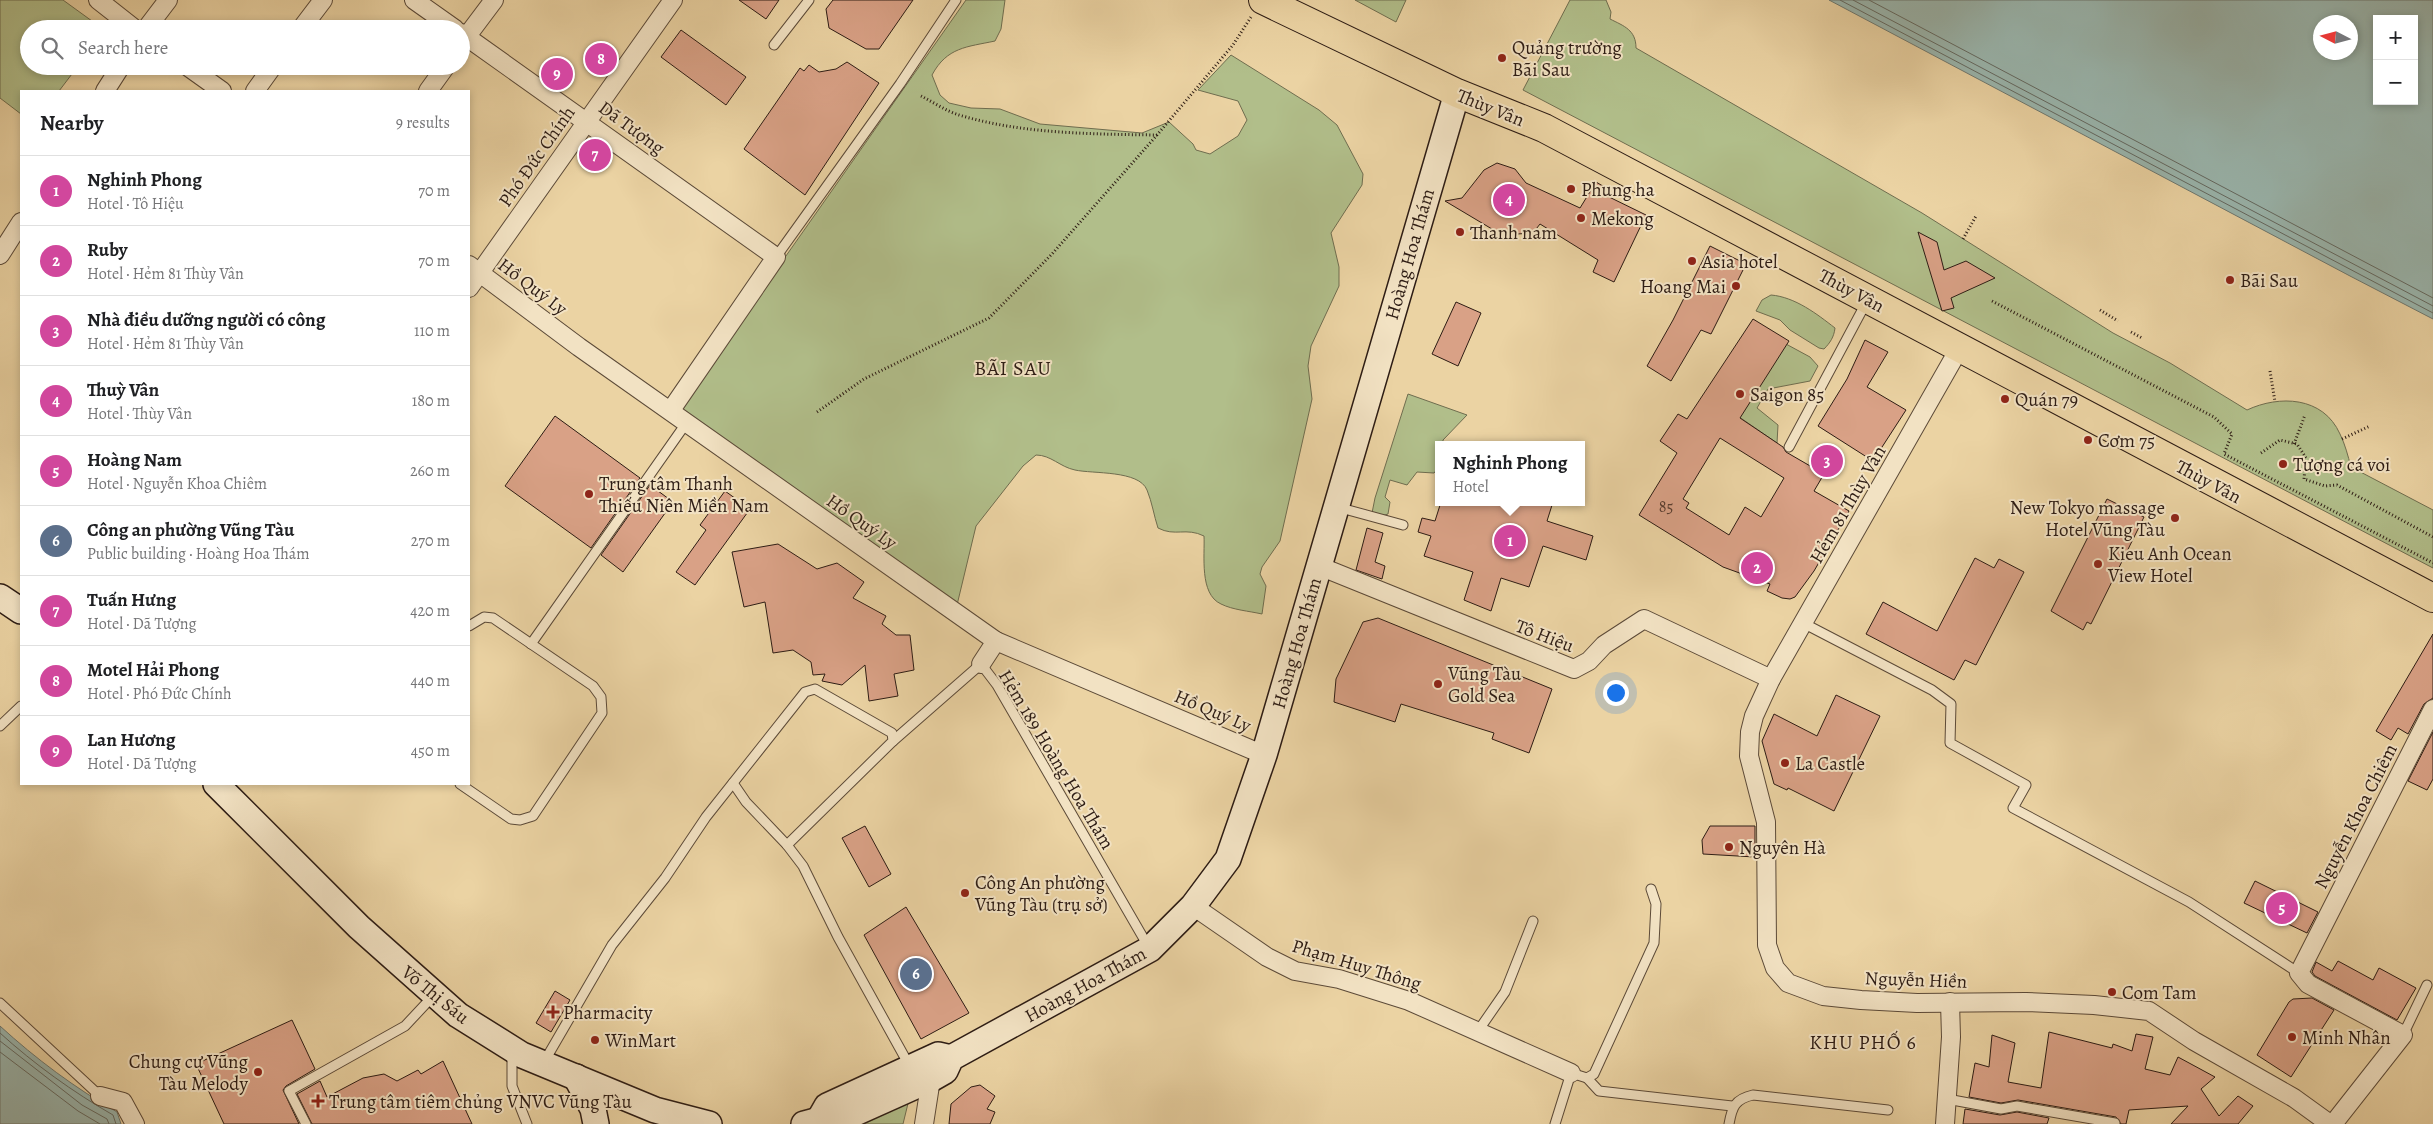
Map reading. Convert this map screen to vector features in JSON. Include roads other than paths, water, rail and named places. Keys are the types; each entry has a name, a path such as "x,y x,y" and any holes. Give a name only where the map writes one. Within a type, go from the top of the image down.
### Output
{"main road":[{"name":"Thùy Vân","path":"1258,7 1457,93 1544,128 2433,598"},
{"name":"Hoàng Hoa Thám","path":"812,1122 827,1106 921,1073 938,1055 951,1058 1150,949 1193,906 1228,859 1264,755 1457,93"},
{"path":"0,597 20,610"},
{"name":"Võ Thị Sáu","path":"217,785 359,927 458,1015 512,1049 543,1063 655,1110 709,1124"},
{"path":"576,1077 594,1109 596,1124"}],"street":[{"path":"98,0 124,20"},
{"path":"153,20 168,0"},
{"path":"309,20 323,0"},
{"name":"Dã Tượng","path":"414,0 440,20"},
{"path":"470,26 494,0"},
{"name":"Phó Đức Chính","path":"470,284 474,269 586,121 673,0"},
{"name":"Dã Tượng","path":"470,42 586,121 776,257"},
{"path":"106,90 115,75"},
{"path":"200,75 221,90"},
{"path":"256,90 267,75"},
{"path":"429,90 440,75"},
{"path":"0,256 20,224"},
{"path":"671,410 776,257"},
{"name":"Hồ Quý Ly","path":"474,269 996,641 1264,755"},
{"name":"Hẻm 81 Thùy Vân","path":"1770,679 1959,349"},
{"name":"Tô Hiệu","path":"1319,566 1574,669 1589,661 1611,640 1644,619 1770,679"},
{"path":"981,664 996,641"},
{"name":"Nguyễn Hiền","path":"1770,679 1754,716 1750,732 1749,756 1766,822 1765,921 1767,945 1774,968 1788,983 1822,996 1917,1003 2036,1003 2149,1011 2194,1041 2294,1098 2331,1124"},
{"name":"Nguyễn Khoa Chiêm","path":"2299,973 2433,709"},
{"name":"Phạm Huy Thông","path":"1193,906 1267,957 1295,971 1368,987 1409,1001 1579,1075"},
{"path":"2299,973 2308,984 2403,1035 2331,1124"},
{"path":"1945,1124 1951,1037 1950,1002"},
{"path":"921,1073 924,1124"},
{"path":"100,1096 123,1102 134,1124"}],"lane":[{"path":"774,45 809,0"},
{"path":"776,257 900,84 956,0"},
{"path":"1789,446 1868,298"},
{"path":"531,644 687,422"},
{"path":"1336,507 1403,525"},
{"path":"461,785 511,819 520,820 533,816 602,713 601,697 593,686 493,618 484,617 470,625"},
{"path":"1803,623 1932,690 1951,704 1950,743 2026,785 2013,808 2189,902 2299,973"},
{"path":"787,845 893,741 981,664"},
{"name":"Hẻm 189 Hoàng Hoa Thám","path":"981,664 997,685 1150,949"},
{"path":"543,1063 612,945 665,878 706,817 805,692 815,689 892,733 893,741"},
{"path":"0,726 20,707"},
{"path":"733,783 746,802 787,845 803,866 838,937 921,1073"},
{"path":"1579,1075 1594,1074 1654,943 1656,904 1651,890"},
{"path":"1478,1031 1505,992 1532,921"},
{"path":"2403,1035 2427,985"},
{"path":"306,1124 290,1091 406,1026 434,995"},
{"path":"0,1003 100,1096"},
{"path":"512,1049 512,1086 526,1124"},
{"path":"1579,1075 1599,1091 1732,1106"},
{"path":"1556,1124 1579,1075"},
{"path":"1729,1124 1732,1106 1741,1098 1753,1096 1888,1110"},
{"path":"1947,1099 2001,1109 2017,1106 2115,1123"}],"water":[{"path":"1829,0 2433,0 2433,319 2350,276"},
{"path":"0,1026 56,1072 117,1112 121,1124 0,1124"}],"place":[{"name":"Quảng trường Bãi Sau","path":"1502,58"},
{"name":"Motel Hải Phong","path":"601,59"},
{"name":"Lan Hương","path":"557,74"},
{"name":"Tuấn Hưng","path":"595,155"},
{"name":"Phung ha","path":"1571,189"},
{"name":"Thuỳ Vân","path":"1509,200"},
{"name":"Mekong","path":"1581,218"},
{"name":"Thanh nam","path":"1460,232"},
{"name":"Asia hotel","path":"1692,261"},
{"name":"Bãi Sau","path":"2230,280"},
{"name":"Hoang Mai","path":"1736,286"},
{"name":"Saigon 85","path":"1740,394"},
{"name":"Quán 79","path":"2005,399"},
{"name":"Cơm 75","path":"2088,440"},
{"name":"Nhà điều dưỡng người có công","path":"1827,461"},
{"name":"Tượng cá voi","path":"2283,464"},
{"name":"Trung tâm Thanh Thiếu Niên Miền Nam","path":"589,494"},
{"name":"New Tokyo massage Hotel Vũng Tàu","path":"2175,518"},
{"name":"Nghinh Phong","path":"1510,541"},
{"name":"Kieu Anh Ocean View Hotel","path":"2098,564"},
{"name":"Ruby","path":"1757,568"},
{"name":"Vũng Tàu Gold Sea","path":"1438,684"},
{"name":"La Castle","path":"1785,763"},
{"name":"Nguyên Hà","path":"1729,847"},
{"name":"Công An phường Vũng Tàu (trụ sở)","path":"965,893"},
{"name":"Hoàng Nam","path":"2282,908"},
{"name":"Công an phường Vũng Tàu","path":"916,974"},
{"name":"Com Tam","path":"2112,992"},
{"name":"Pharmacity","path":"553,1012"},
{"name":"Minh Nhân","path":"2292,1037"},
{"name":"WinMart","path":"595,1040"},
{"name":"Chung cư Vũng Tàu Melody","path":"258,1072"},
{"name":"Trung tâm tiêm chủng VNVC Vũng Tàu","path":"318,1101"}],"district":[{"name":"BÃI SAU","path":"1013,368"},
{"name":"KHU PHỐ 6","path":"1863,1042"}]}
